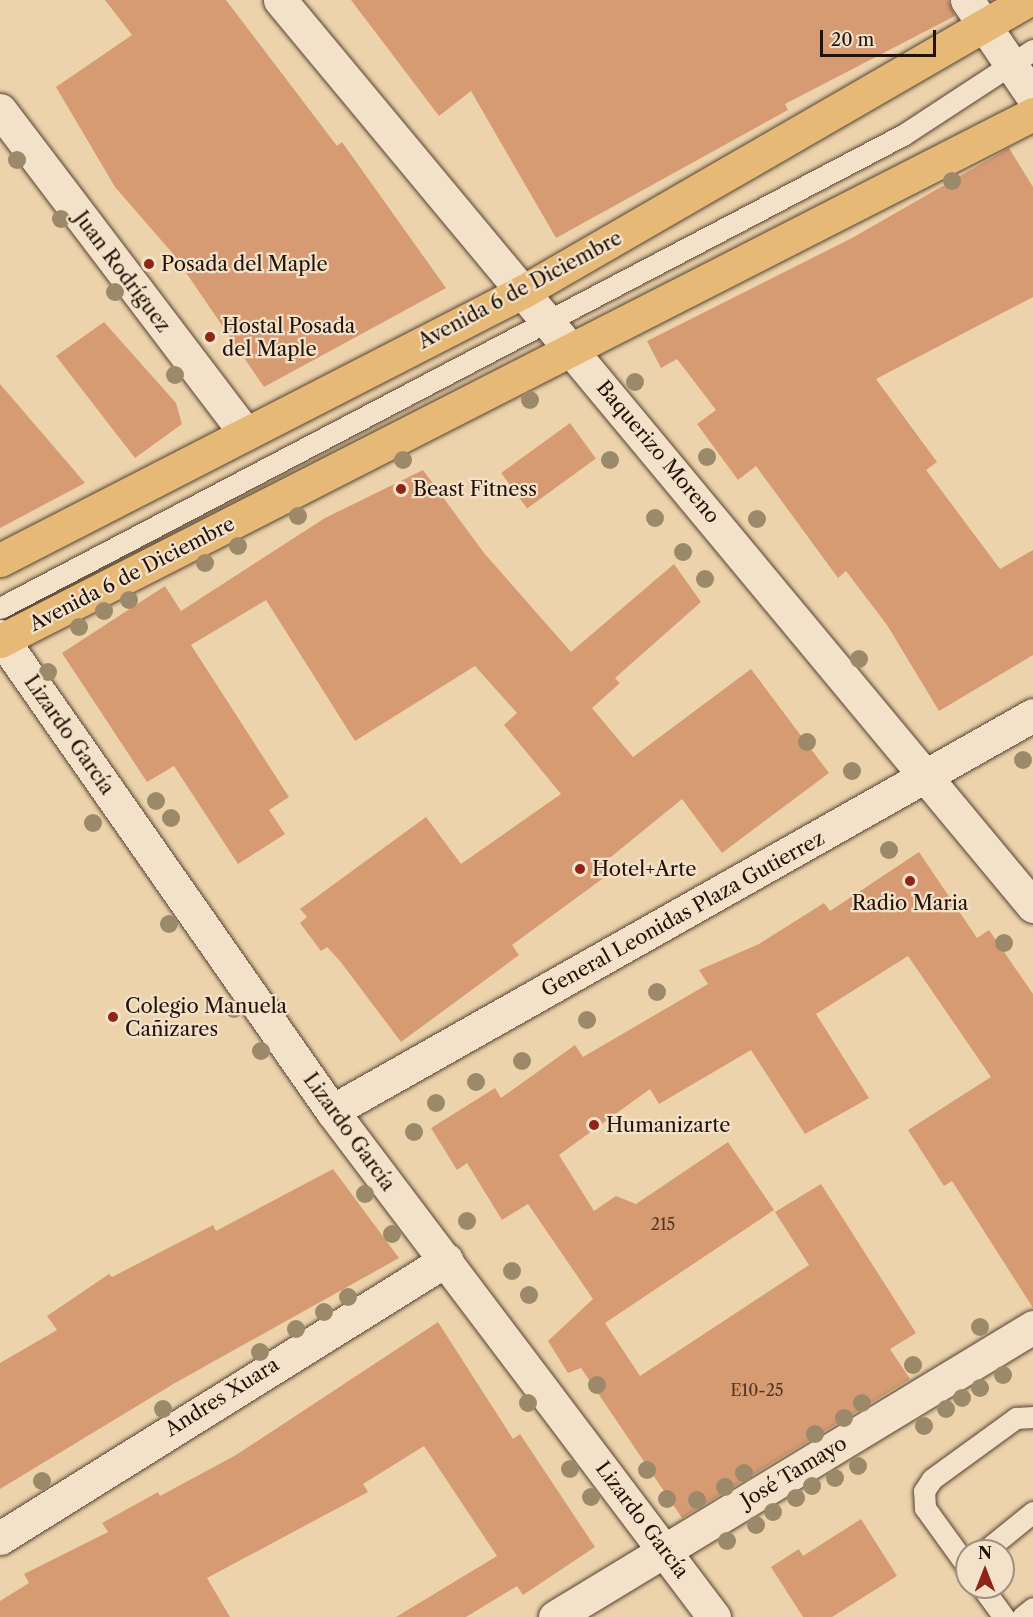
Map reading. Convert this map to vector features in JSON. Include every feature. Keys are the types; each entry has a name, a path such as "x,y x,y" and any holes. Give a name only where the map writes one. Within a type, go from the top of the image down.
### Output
{"main road":[{"name":"Avenida 6 de Diciembre","path":"0,560 524,291 988,27 1028,0"},
{"name":"Avenida 6 de Diciembre","path":"1,639 1033,114"}],"street":[{"name":"Baquerizo Moreno","path":"280,0 524,291 569,350 928,776 1033,906"},
{"path":"967,0 988,27 1026,54 1033,97"},
{"name":"Juan Rodríguez","path":"0,110 245,433"},
{"name":"Lizardo García","path":"1,639 332,1111 714,1617"},
{"name":"General Leonidas Plaza Gutierrez","path":"332,1111 1033,716"},
{"name":"Andres Xuara","path":"0,1538 446,1260"},
{"name":"José Tamayo","path":"555,1617 1033,1327"}],"lane":[{"path":"0,608 549,324 903,135 1026,54"},
{"path":"955,1549 925,1508 924,1491 932,1479 1016,1418 1033,1417"},
{"path":"1000,1539 1033,1512"},
{"path":"991,1599 1004,1617"},
{"path":"1022,1617 1033,1608"}],"building":[{"path":"105,0 226,0 337,146 342,142 446,288 264,387 174,255 115,187 56,87 132,35"},
{"path":"351,0 948,0 955,16 785,104 788,110 556,238 471,91 439,116"},
{"path":"1009,148 1033,187 1033,297 876,379 937,462 926,470 1000,569 1033,550 1033,655 939,711 887,625 846,571 838,578 756,466 738,480 697,424 716,410 677,359 661,368 647,341 852,238"},
{"path":"104,322 176,403 182,424 135,458 56,356"},
{"path":"0,384 85,483 0,528"},
{"path":"570,423 596,459 527,509 501,473"},
{"path":"423,470 484,553 571,652 674,564 701,602 615,678 620,683 592,708 633,757 751,669 829,773 722,853 682,799 606,861 613,871 512,945 519,955 401,1042 340,961 327,947 321,951 300,923 307,917 300,909 426,817 461,864 561,794 504,725 517,713 475,666 355,741 266,600 191,645 289,797 269,810 285,834 238,864 174,766 147,782 62,653 165,586 181,611 325,518"},
{"path":"919,852 977,938 989,930 1033,994 1033,1308 952,1181 944,1186 908,1130 991,1077 908,956 816,1014 869,1098 805,1134 751,1050 659,1104 650,1089 559,1155 594,1211 616,1196 636,1204 728,1142 774,1210 605,1323 640,1376 809,1265 775,1212 821,1184 916,1333 890,1349 910,1379 682,1518 581,1368 568,1373 548,1341 593,1299 528,1204 502,1220 467,1163 457,1170 431,1128 495,1088 501,1098 575,1045 583,1057 708,984 699,970 759,944 824,903 830,911"},
{"path":"333,1169 399,1258 175,1383 0,1489 0,1363 57,1330 47,1316 109,1274 112,1277 213,1225 216,1231"},
{"path":"438,1322 513,1439 520,1434 595,1547 523,1595 517,1586 466,1617 396,1617 497,1556 424,1446 363,1484 368,1492 207,1578 230,1617 0,1617 0,1601 29,1583 24,1574 108,1532 102,1523 158,1492 160,1496 236,1455"},
{"path":"861,1519 897,1576 832,1617 803,1617 771,1567 799,1549 803,1556"}],"place":[{"name":"Posada del Maple","path":"149,264"},
{"name":"Hostal Posada del Maple","path":"210,337"},
{"name":"Beast Fitness","path":"401,489"},
{"name":"Hotel+Arte","path":"580,869"},
{"name":"Radio Maria","path":"910,881"},
{"name":"Colegio Manuela Cañizares","path":"113,1017"},
{"name":"Humanizarte","path":"594,1125"}]}
